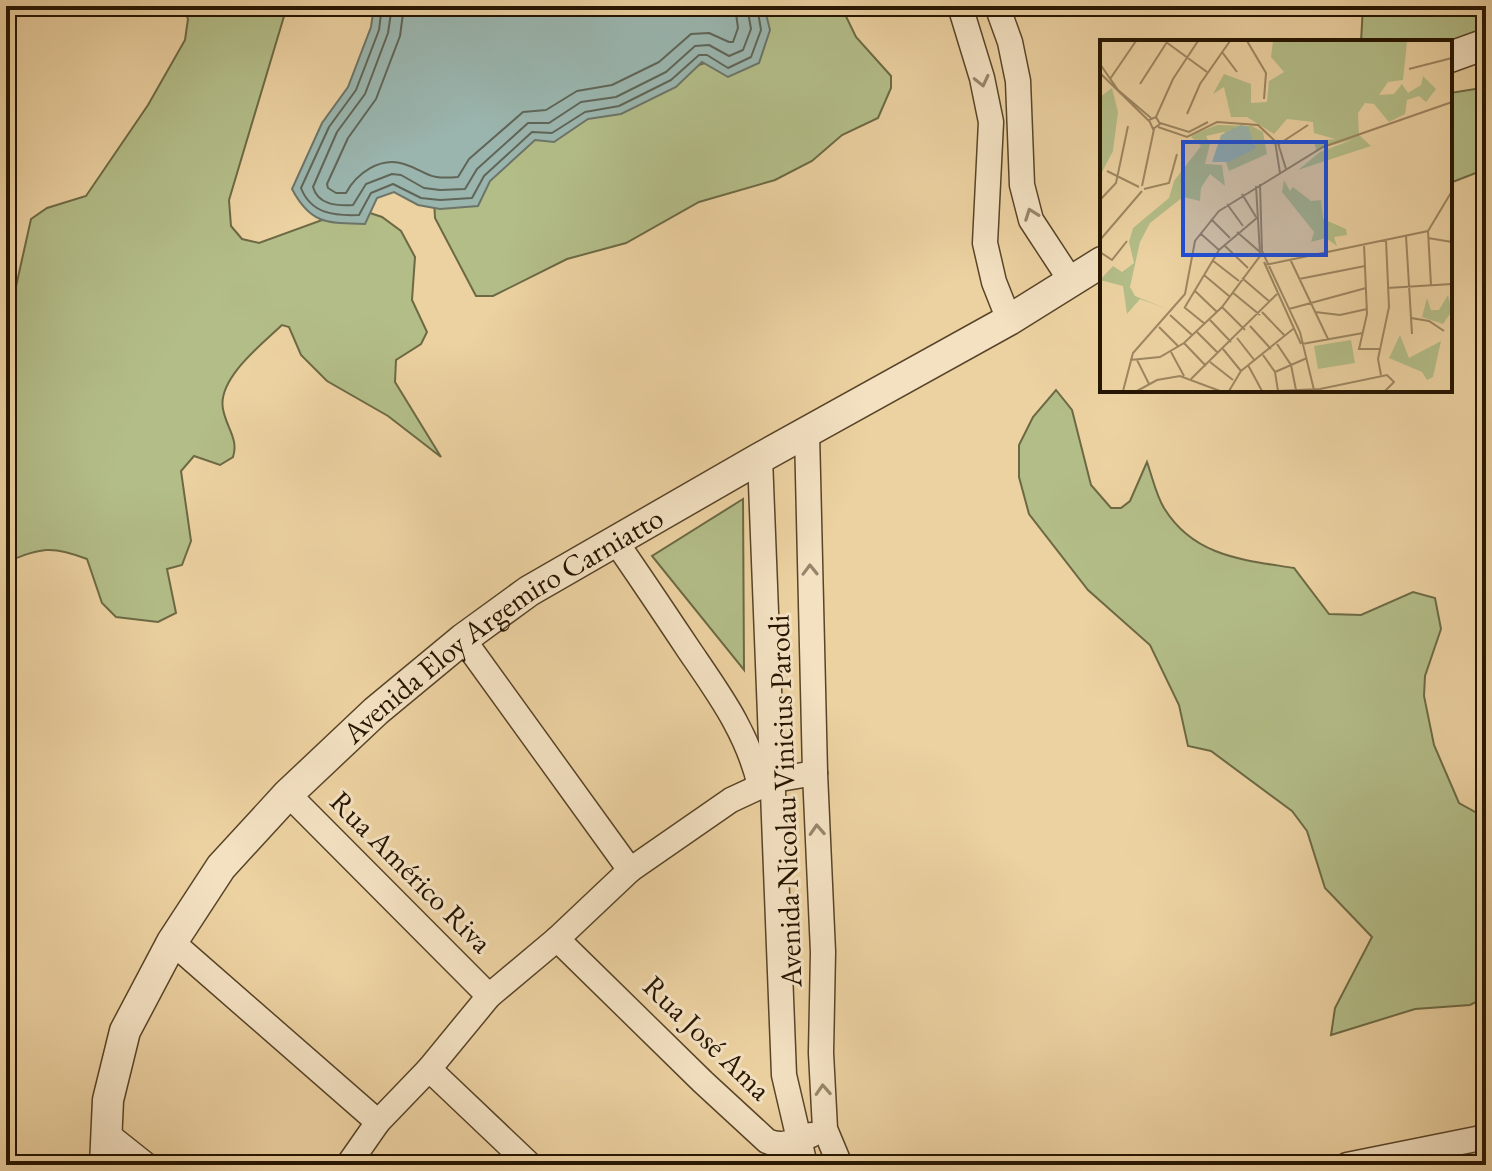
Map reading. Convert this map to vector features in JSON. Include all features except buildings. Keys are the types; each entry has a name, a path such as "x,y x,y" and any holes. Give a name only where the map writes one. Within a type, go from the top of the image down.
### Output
{"street":[{"path":"1009,320 994,282 985,243 991,122 964,17 1002,8 1018,81 1022,185 1031,220 1071,281"},
{"path":"1452,56 1486,44"},
{"name":"Avenida Eloy Argemiro Carniatto","path":"105,1165 108,1100 125,1031 172,942 221,867 288,794 376,711 463,639 529,591 1009,320 1100,263"},
{"name":"Avenida Nicolau Vinicius Parodi","path":"807,433 815,773 823,952 821,1053 832,1146"},
{"name":"Avenida Nicolau Vinicius Parodi","path":"760,458 767,783 784,1075 801,1158"},
{"path":"616,542 727,704 767,783"},
{"path":"463,639 630,870"},
{"path":"348,1165 378,1122 429,1069 489,996 557,939 630,870 709,813 767,783 815,773"},
{"name":"Rua Américo Riva","path":"288,794 489,996"},
{"name":"Rua José Ama","path":"557,939 767,1141 801,1158"},
{"path":"172,942 378,1122"},
{"path":"429,1069 530,1165"},
{"path":"107,1134 146,1165"},
{"path":"1347,1165 1486,1137"},
{"path":"801,1158 832,1146"}],"green space":[{"path":"183,6 284,6 285,13 229,200 231,226 242,239 259,243 355,208 382,217 401,231 415,257 412,300 427,332 421,344 396,360 395,382 441,457 388,416 327,381 301,355 289,327 282,325 243,363 227,386 223,409 233,439 233,457 220,465 194,456 181,471 191,541 182,565 167,569 176,613 158,622 116,617 102,603 87,559 46,550 6,562 6,312 13,300 31,219 47,208 86,196 148,105 185,40 188,19"},
{"path":"716,6 841,6 856,37 891,76 891,88 878,118 842,135 812,161 775,180 699,202 626,243 567,259 493,296 476,296 435,218 434,199 440,185 662,78 716,59"},
{"path":"1363,6 1486,6 1486,40 1361,40"},
{"path":"1486,89 1486,169 1452,182 1452,93"},
{"path":"1056,390 1072,410 1091,485 1111,508 1121,508 1130,501 1147,462 1164,508 1190,537 1222,553 1294,568 1329,614 1361,615 1413,592 1435,598 1441,629 1425,676 1424,696 1434,745 1459,803 1486,818 1486,997 1470,1005 1415,1009 1331,1035 1335,1008 1372,937 1325,888 1307,831 1292,811 1211,751 1188,746 1179,705 1150,645 1088,590 1029,514 1019,477 1019,445 1033,417"},
{"path":"743,499 744,670 652,556"}],"water":[{"path":"374,6 764,6 770,30 759,63 728,77 702,62 676,87 621,114 588,119 554,142 535,140 490,181 478,206 440,209 418,205 394,192 377,198 365,224 331,222 306,210 292,189 322,123 348,87 371,27"}]}
